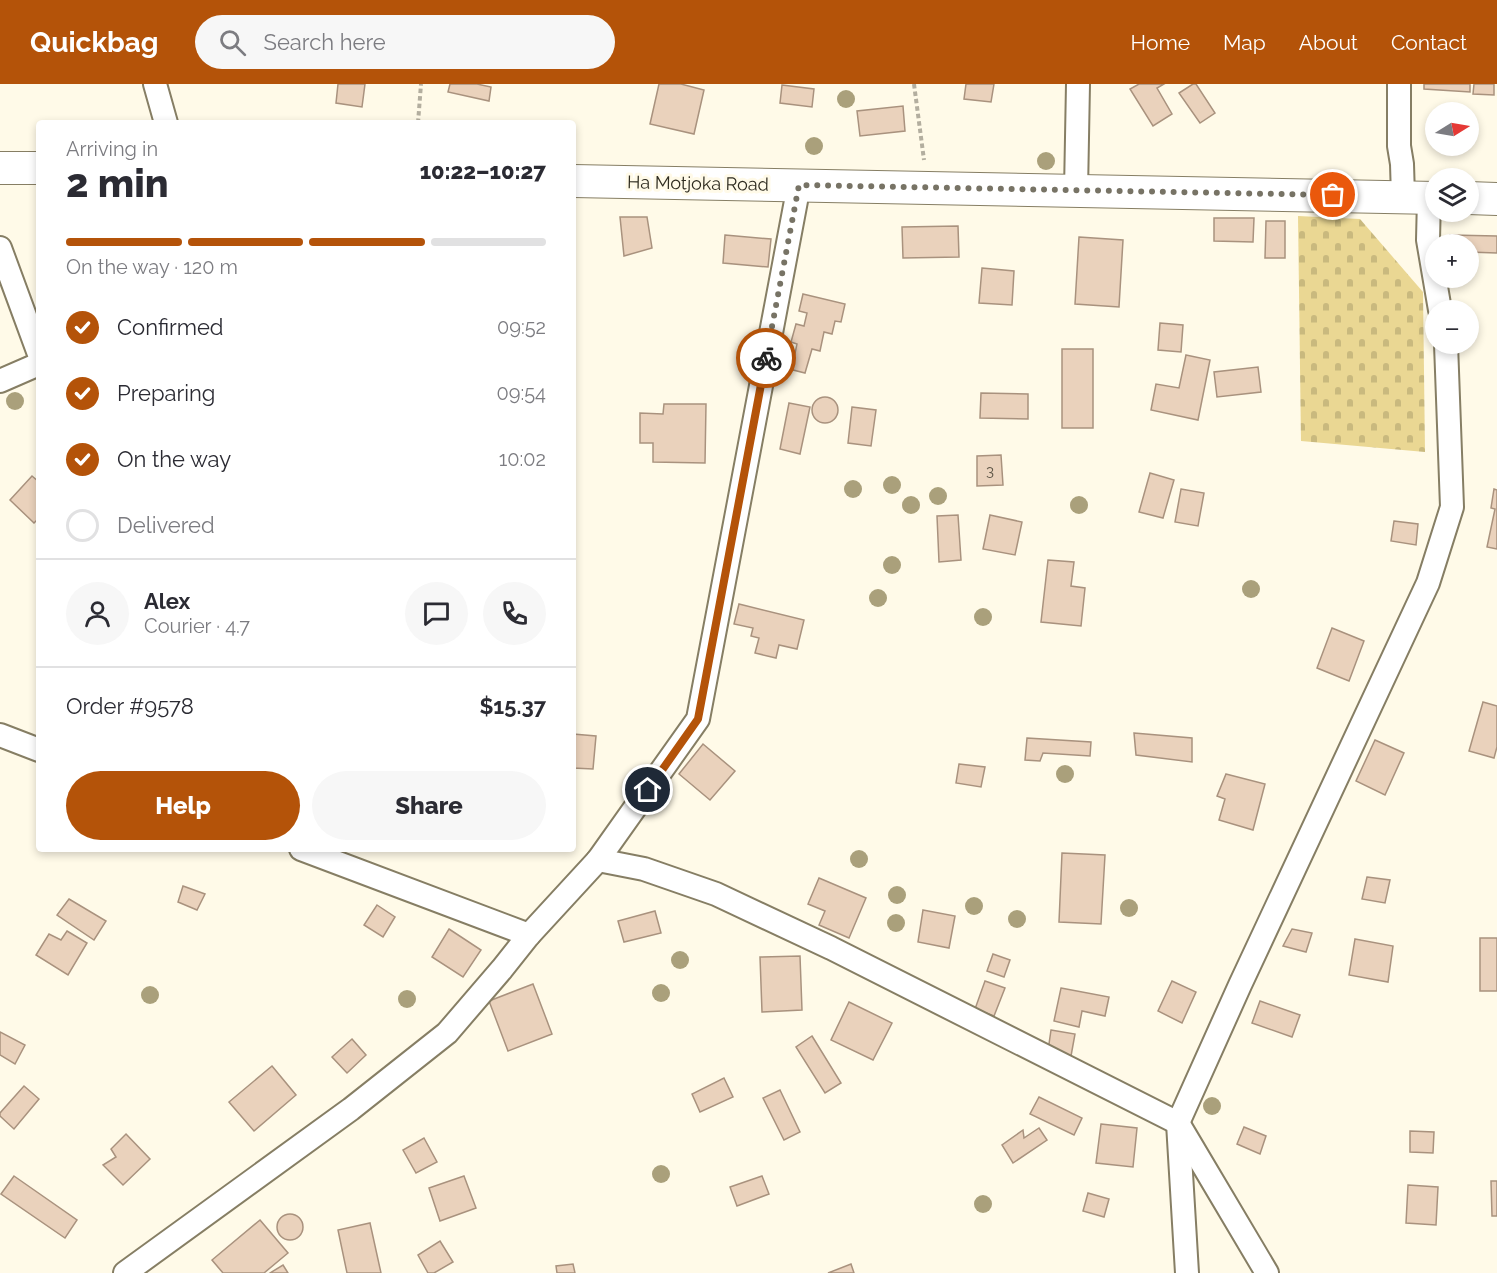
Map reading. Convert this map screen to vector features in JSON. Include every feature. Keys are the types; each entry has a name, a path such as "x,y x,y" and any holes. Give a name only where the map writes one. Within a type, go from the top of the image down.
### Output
{"street":[{"path":"155,84 165,120"},
{"path":"1076,191 1078,84"},
{"path":"1400,84 1399,146 1402,164 1423,197 1438,300"},
{"path":"0,168 36,168"},
{"path":"125,1273 351,1109 447,1033 529,935 598,860 698,719 799,185"},
{"name":"Ha Motjoka Road","path":"576,186 799,185 1423,197"},
{"path":"1479,198 1497,199"},
{"path":"0,248 36,346"},
{"path":"1187,1273 1178,1123 1428,583 1452,507 1446,354"},
{"path":"0,381 36,365"},
{"path":"0,735 36,749"},
{"path":"310,852 529,935"},
{"path":"598,860 644,869 716,894 831,948 1178,1123 1267,1273"}],"path":[{"path":"418,120 421,84"},
{"path":"914,84 927,188"}],"green space":[{"path":"1298,216 1360,219 1423,292 1425,452 1301,441"}],"building":[{"path":"338,84 365,84 362,107 336,103"},
{"path":"450,84 477,84 491,87 489,101 448,92"},
{"path":"659,84 681,84 704,90 694,134 650,124"},
{"path":"966,84 994,84 991,102 964,99"},
{"path":"1139,84 1164,84 1157,88 1172,114 1153,126 1130,89"},
{"path":"1196,84 1215,113 1200,123 1179,93"},
{"path":"1424,84 1470,84 1470,92 1424,89"},
{"path":"1474,84 1494,84 1494,95 1473,94"},
{"path":"782,85 814,89 812,107 780,103"},
{"path":"903,106 905,131 860,136 857,111"},
{"path":"620,217 647,217 652,248 624,256"},
{"path":"1214,218 1254,218 1253,242 1214,241"},
{"path":"1266,221 1285,221 1285,258 1265,258"},
{"path":"958,226 959,257 903,258 902,227"},
{"path":"725,235 771,239 768,267 723,263"},
{"path":"1479,236 1497,236 1497,253 1479,252"},
{"path":"1079,237 1123,240 1119,307 1075,304"},
{"path":"982,268 1014,271 1012,305 979,303"},
{"path":"803,294 845,304 841,322 835,321 832,334 824,332 820,351 812,349 805,373 785,368 788,356 794,358 797,344 791,342 796,324 804,326 807,313 799,311"},
{"path":"1160,323 1183,325 1181,352 1158,350"},
{"path":"1062,349 1093,349 1093,428 1062,428"},
{"path":"1186,355 1210,360 1198,420 1151,410 1156,384 1179,388"},
{"path":"1258,367 1261,392 1217,397 1214,372"},
{"path":"981,393 1028,394 1028,419 980,418"},
{"path":"825,397 834,401 838,410 834,419 825,423 816,419 812,410 816,401"},
{"path":"789,403 810,407 800,454 780,449"},
{"path":"664,404 706,404 705,463 653,462 653,443 640,443 640,413 663,414"},
{"path":"852,407 876,410 871,446 848,443"},
{"path":"1001,455 1003,485 977,486 977,456"},
{"path":"1150,473 1174,480 1163,518 1139,512"},
{"path":"32,476 36,479 36,521 34,523 10,500"},
{"path":"1181,489 1204,493 1198,526 1175,522"},
{"path":"1494,489 1497,490 1497,549 1487,547 1495,509 1491,508"},
{"path":"958,515 961,560 939,562 937,516"},
{"path":"990,515 1022,522 1015,555 983,549"},
{"path":"1394,521 1418,524 1416,545 1391,541"},
{"path":"1048,560 1074,562 1071,586 1085,588 1081,626 1041,622"},
{"path":"739,604 804,620 797,649 779,645 776,658 755,653 759,638 751,636 753,628 734,624"},
{"path":"1332,628 1364,641 1349,681 1317,668"},
{"path":"1483,702 1497,706 1497,747 1494,758 1469,751"},
{"path":"1134,733 1192,738 1192,762 1136,755"},
{"path":"576,734 596,736 593,769 576,768"},
{"path":"1027,738 1091,742 1090,756 1043,753 1040,761 1025,760"},
{"path":"1375,740 1404,753 1385,795 1356,781"},
{"path":"703,744 735,771 710,800 679,774"},
{"path":"959,764 985,767 981,787 956,783"},
{"path":"1226,774 1265,784 1253,830 1219,820 1225,799 1217,796"},
{"path":"1062,853 1105,855 1101,924 1059,922"},
{"path":"1367,877 1390,880 1385,903 1362,899"},
{"path":"819,878 866,898 849,938 819,925 825,911 808,904"},
{"path":"183,886 205,894 197,910 178,902"},
{"path":"69,899 106,921 94,940 57,915"},
{"path":"377,905 395,917 383,937 364,925"},
{"path":"923,910 955,916 949,948 918,942"},
{"path":"655,911 661,933 624,942 618,921"},
{"path":"449,929 481,950 463,977 432,957"},
{"path":"1292,929 1312,933 1306,952 1283,946"},
{"path":"67,931 87,943 68,975 36,955 49,934 61,940"},
{"path":"1480,938 1497,938 1497,991 1480,991"},
{"path":"1355,939 1393,946 1388,982 1349,975"},
{"path":"993,954 1010,960 1004,977 987,971"},
{"path":"800,956 802,1010 762,1012 760,957"},
{"path":"985,981 1005,988 994,1016 975,1009"},
{"path":"1172,981 1196,992 1182,1023 1158,1011"},
{"path":"533,984 552,1034 508,1051 489,1001"},
{"path":"1061,988 1109,997 1105,1016 1082,1011 1079,1027 1054,1021"},
{"path":"1260,1001 1300,1015 1292,1037 1252,1023"},
{"path":"849,1002 892,1023 873,1060 831,1040"},
{"path":"1051,1030 1075,1034 1071,1056 1048,1051"},
{"path":"0,1032 25,1045 15,1064 0,1055"},
{"path":"812,1036 841,1083 825,1093 796,1047"},
{"path":"352,1039 366,1055 347,1073 332,1057"},
{"path":"272,1066 296,1095 254,1131 229,1102"},
{"path":"724,1078 733,1097 700,1112 692,1094"},
{"path":"24,1086 39,1099 14,1129 0,1116 0,1113"},
{"path":"780,1090 800,1132 784,1140 763,1098"},
{"path":"1039,1097 1082,1118 1074,1135 1030,1114"},
{"path":"1101,1124 1137,1128 1133,1167 1096,1163"},
{"path":"1244,1127 1266,1136 1260,1154 1237,1144"},
{"path":"1039,1128 1047,1140 1013,1163 1002,1145 1023,1130 1024,1138"},
{"path":"1410,1131 1434,1132 1433,1153 1410,1152"},
{"path":"126,1134 150,1159 123,1185 103,1165 116,1157 111,1149"},
{"path":"424,1138 437,1162 416,1173 403,1150"},
{"path":"14,1176 77,1220 65,1238 1,1194"},
{"path":"464,1176 476,1208 440,1221 429,1188"},
{"path":"762,1176 769,1194 737,1206 730,1187"},
{"path":"1491,1181 1497,1181 1497,1216 1492,1216"},
{"path":"1408,1185 1438,1187 1436,1225 1406,1223"},
{"path":"1088,1193 1109,1199 1104,1217 1083,1211"},
{"path":"290,1214 299,1218 303,1227 299,1236 290,1240 281,1236 277,1227 281,1218"},
{"path":"260,1220 288,1253 264,1273 223,1273 212,1260"},
{"path":"370,1223 381,1273 347,1273 338,1230"},
{"path":"440,1241 453,1262 434,1273 428,1273 418,1255"},
{"path":"573,1264 575,1273 557,1273 556,1266"},
{"path":"851,1264 854,1273 828,1273"},
{"path":"283,1265 288,1273 270,1273"}],"way so far":[{"path":"766,358 799,185 1333,195"}],"route":[{"path":"648,790 698,719 766,358"}]}
